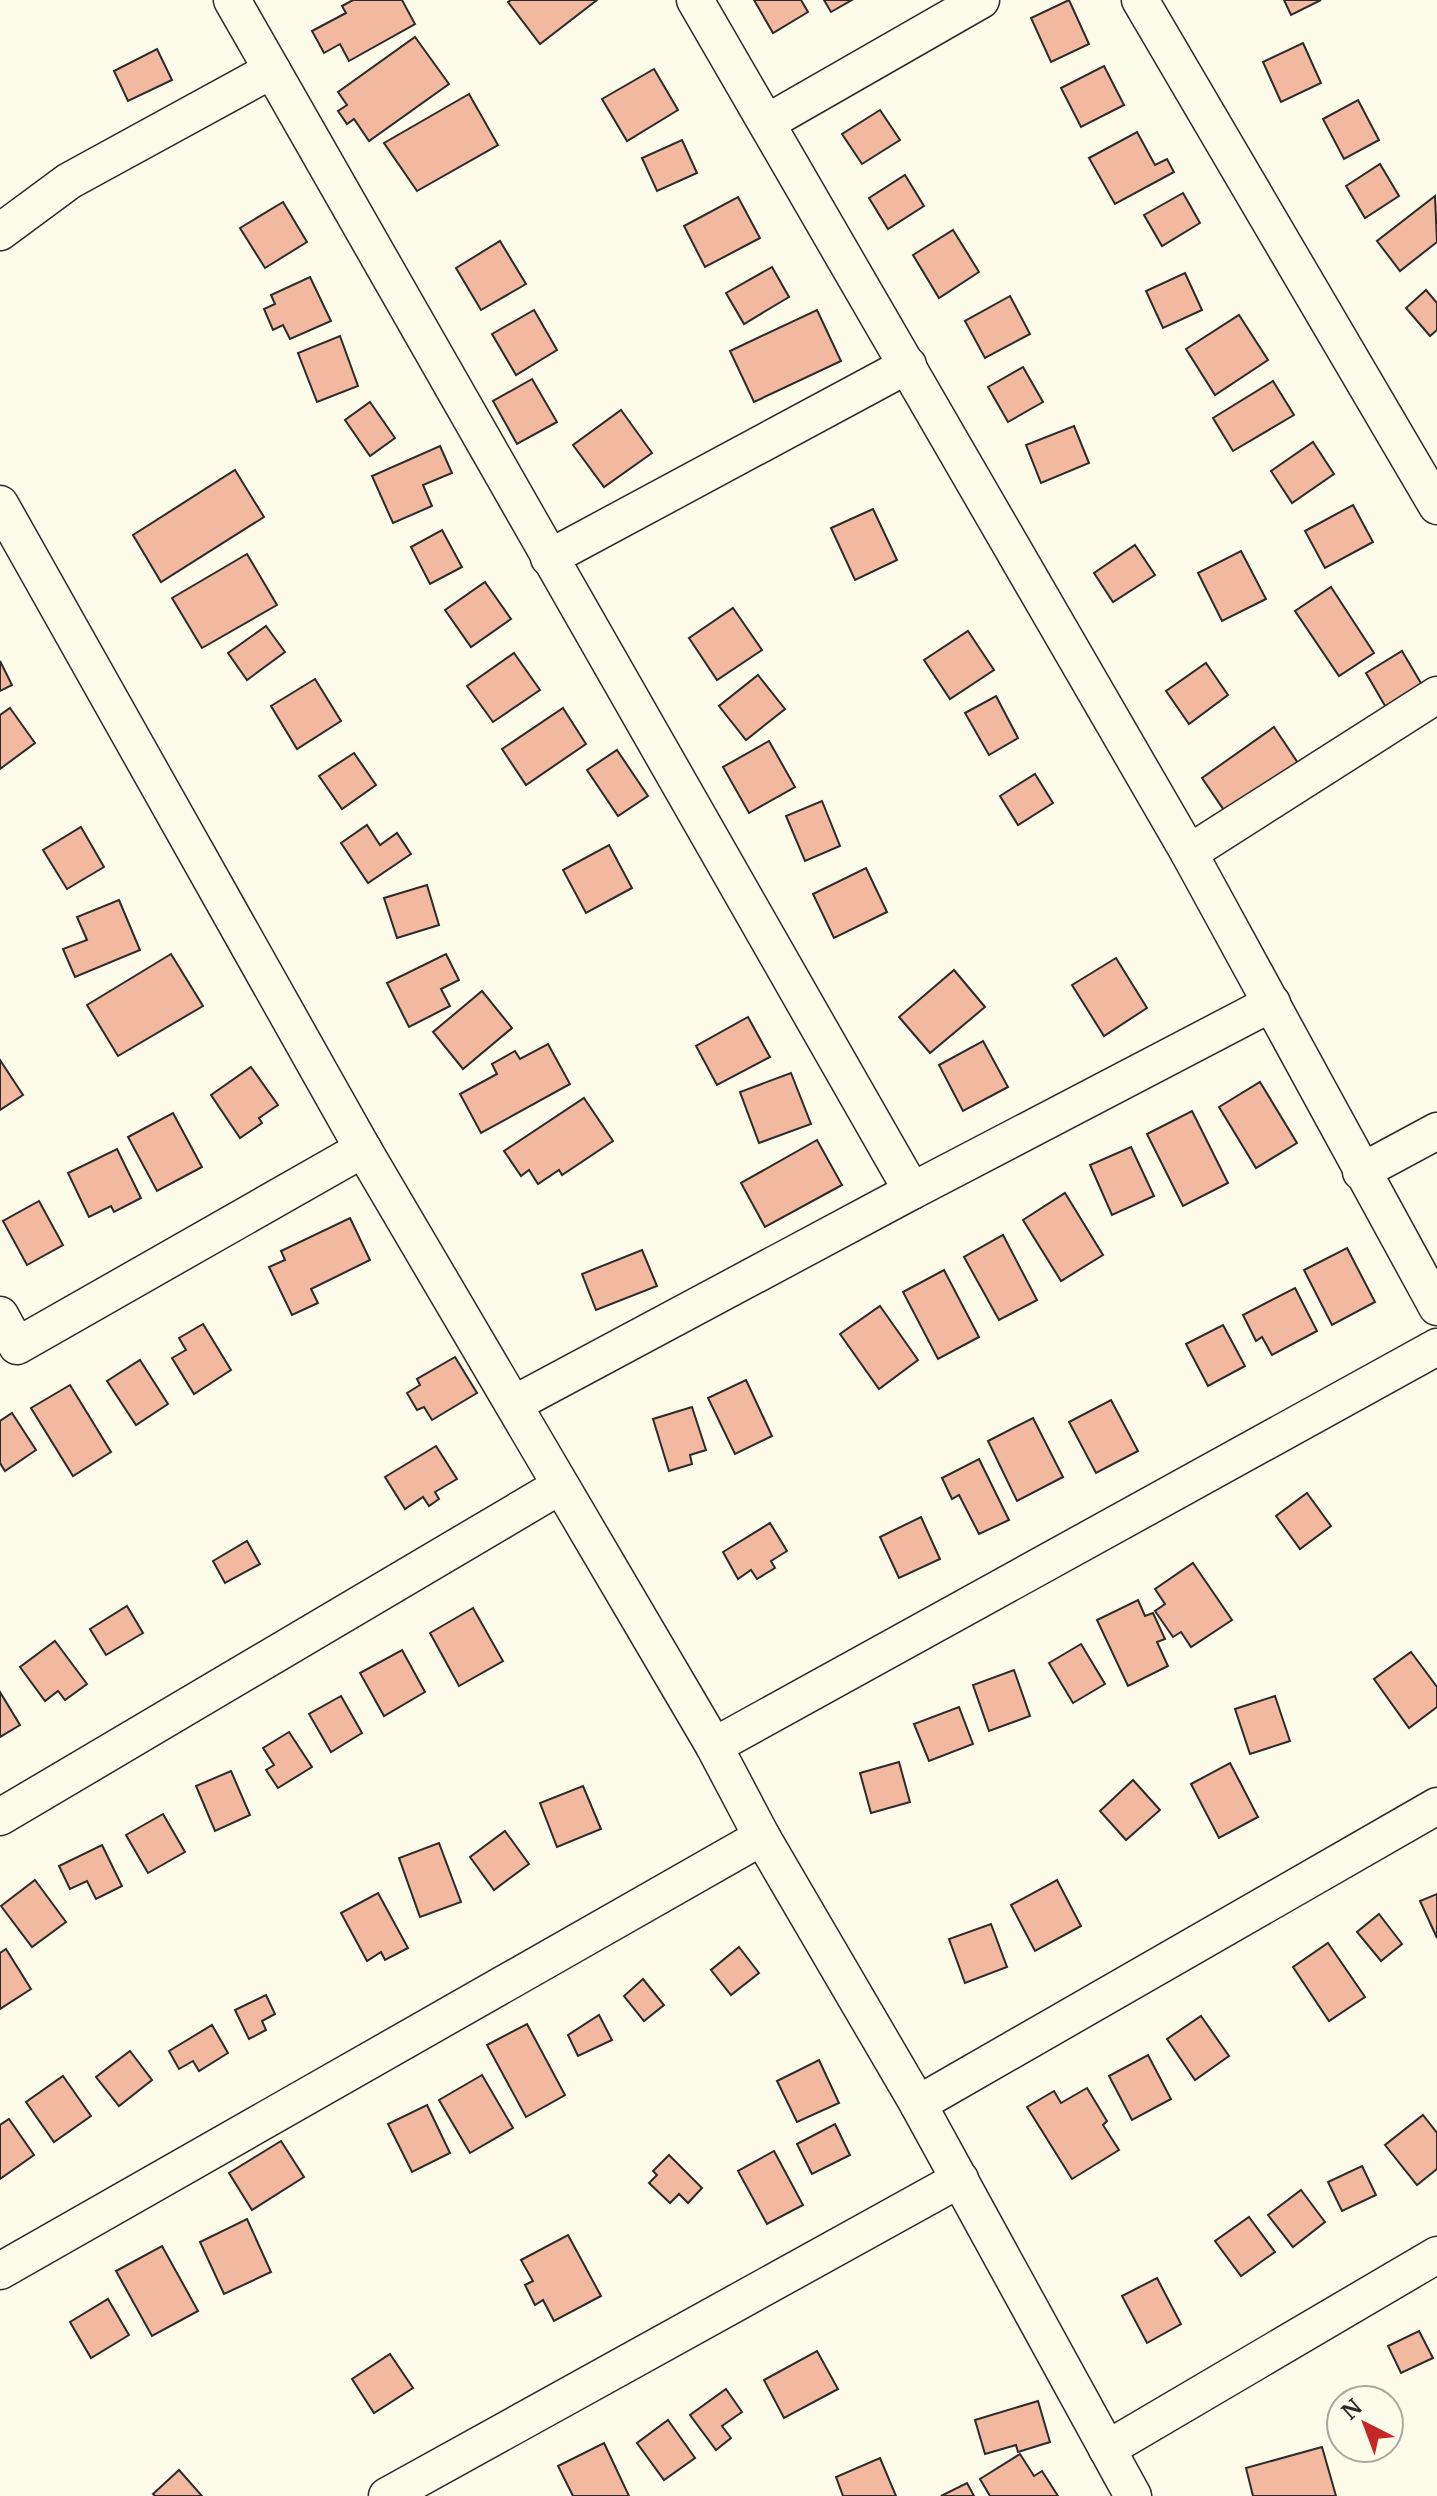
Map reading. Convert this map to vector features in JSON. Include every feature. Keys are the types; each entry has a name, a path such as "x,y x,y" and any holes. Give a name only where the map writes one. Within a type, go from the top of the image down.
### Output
{"street":[{"path":"232,0 912,1191"},
{"path":"695,0 1189,853 1437,1307"},
{"path":"768,122 981,0"},
{"path":"1140,0 1437,506"},
{"path":"0,232 69,181 272,70"},
{"path":"549,558 908,365"},
{"path":"0,504 363,1149 714,1746 762,1837 918,2104 1133,2496"},
{"path":"1189,853 1437,695"},
{"path":"514,1404 1272,1003"},
{"path":"1361,1172 1437,1131"},
{"path":"6,1339 363,1149"},
{"path":"714,1746 1437,1347"},
{"path":"0,1817 560,1486"},
{"path":"918,2104 1437,1806"},
{"path":"0,2271 762,1837"},
{"path":"387,2496 960,2179"},
{"path":"1107,2449 1437,2255"}],"building":[{"path":"353,0 402,0 415,24 349,61 340,44 324,53 312,31 346,13 342,6"},
{"path":"597,0 540,44 508,2"},
{"path":"754,0 801,0 808,12 773,33"},
{"path":"824,0 852,0 831,12"},
{"path":"1069,0 1089,44 1051,62 1031,18"},
{"path":"1284,0 1321,0 1291,15"},
{"path":"415,37 449,84 369,141 354,119 347,124 338,111 347,105 338,92"},
{"path":"1303,43 1321,83 1281,102 1263,62"},
{"path":"157,49 172,80 128,101 114,71"},
{"path":"1104,66 1124,105 1081,127 1061,88"},
{"path":"654,69 678,110 627,141 602,99"},
{"path":"469,94 498,145 417,191 384,143"},
{"path":"1358,100 1379,140 1344,159 1323,119"},
{"path":"880,110 900,140 862,164 842,134"},
{"path":"1137,132 1155,165 1167,159 1174,172 1115,204 1089,158"},
{"path":"682,140 697,173 657,191 642,158"},
{"path":"1380,164 1399,196 1365,218 1346,186"},
{"path":"905,175 924,206 888,229 869,198"},
{"path":"1183,193 1200,223 1162,246 1144,215"},
{"path":"1435,196 1437,242 1400,271 1377,241"},
{"path":"738,197 760,238 705,267 684,226"},
{"path":"283,202 307,242 265,268 240,228"},
{"path":"953,230 979,272 939,298 913,255"},
{"path":"500,241 526,284 481,310 456,268"},
{"path":"772,267 789,297 744,324 726,293"},
{"path":"1185,273 1202,310 1163,328 1146,291"},
{"path":"310,277 331,321 290,339 283,325 273,330 264,309 275,304 271,295"},
{"path":"1426,290 1437,303 1437,330 1430,336 1406,308"},
{"path":"1010,296 1030,334 985,358 965,321"},
{"path":"534,310 557,350 516,375 492,334"},
{"path":"817,310 841,361 754,402 730,351"},
{"path":"1239,315 1268,360 1215,395 1186,349"},
{"path":"340,336 358,386 317,402 298,353"},
{"path":"1023,367 1043,402 1008,422 988,387"},
{"path":"532,379 557,422 517,444 493,401"},
{"path":"1273,381 1294,415 1233,451 1213,418"},
{"path":"370,402 395,438 370,456 345,420"},
{"path":"621,410 652,453 604,487 573,445"},
{"path":"1074,426 1089,463 1041,483 1026,445"},
{"path":"1313,442 1334,474 1292,503 1271,471"},
{"path":"440,446 452,473 423,485 432,506 393,523 372,476"},
{"path":"235,470 264,517 161,582 133,535"},
{"path":"1353,505 1373,542 1325,568 1305,531"},
{"path":"873,509 897,560 855,580 831,528"},
{"path":"442,530 462,567 430,584 411,547"},
{"path":"1135,545 1155,575 1113,602 1094,573"},
{"path":"1241,551 1266,599 1222,621 1198,573"},
{"path":"247,554 277,605 202,648 172,598"},
{"path":"485,582 511,619 471,647 445,610"},
{"path":"1331,587 1374,653 1339,676 1295,611"},
{"path":"733,608 762,650 717,680 689,638"},
{"path":"266,626 285,652 247,680 228,653"},
{"path":"968,631 994,670 950,699 924,660"},
{"path":"1402,651 1425,690 1388,711 1366,673"},
{"path":"514,653 540,690 493,722 467,686"},
{"path":"0,661 12,685 0,691"},
{"path":"1206,663 1228,695 1189,724 1166,691"},
{"path":"758,675 785,709 746,740 719,706"},
{"path":"315,679 341,721 297,749 271,706"},
{"path":"996,696 1018,738 989,755 965,713"},
{"path":"10,708 35,743 0,769 0,715"},
{"path":"563,708 586,744 526,785 502,749"},
{"path":"1274,727 1300,766 1228,816 1202,778"},
{"path":"769,741 795,787 749,813 723,767"},
{"path":"617,750 648,796 618,816 587,770"},
{"path":"354,753 376,785 342,809 319,776"},
{"path":"1035,774 1053,803 1018,825 1000,796"},
{"path":"822,801 840,846 805,861 786,816"},
{"path":"367,825 380,845 397,833 411,854 368,883 341,843"},
{"path":"81,827 104,867 67,889 43,850"},
{"path":"609,845 632,888 586,913 563,870"},
{"path":"866,868 887,912 834,938 813,894"},
{"path":"427,885 439,925 397,938 384,898"},
{"path":"119,900 140,950 75,977 63,949 87,940 77,917"},
{"path":"171,954 203,1006 118,1056 87,1005"},
{"path":"446,954 459,980 441,989 450,1006 409,1027 387,983"},
{"path":"1116,958 1147,1008 1104,1036 1072,985"},
{"path":"954,970 985,1007 930,1053 899,1017"},
{"path":"482,991 512,1028 463,1069 433,1032"},
{"path":"748,1017 770,1057 717,1085 696,1046"},
{"path":"983,1041 1008,1087 963,1111 939,1065"},
{"path":"548,1044 570,1084 481,1133 460,1094 497,1074 492,1064 515,1051 520,1059"},
{"path":"0,1060 23,1095 0,1110"},
{"path":"251,1067 278,1105 259,1118 262,1123 240,1138 211,1095"},
{"path":"791,1073 811,1124 759,1143 740,1092"},
{"path":"1260,1082 1297,1143 1256,1168 1219,1107"},
{"path":"584,1098 613,1141 562,1175 559,1170 538,1184 529,1170 521,1176 504,1151"},
{"path":"1192,1111 1228,1183 1183,1206 1147,1134"},
{"path":"173,1113 202,1167 157,1191 128,1137"},
{"path":"817,1140 842,1185 765,1227 741,1183"},
{"path":"1131,1147 1154,1196 1112,1215 1090,1165"},
{"path":"117,1149 141,1198 114,1212 111,1206 89,1217 68,1173"},
{"path":"1065,1193 1103,1255 1061,1281 1023,1220"},
{"path":"39,1201 63,1245 27,1265 3,1221"},
{"path":"350,1218 370,1260 311,1289 318,1303 292,1315 269,1267 285,1260 281,1251"},
{"path":"1003,1235 1037,1300 999,1320 964,1257"},
{"path":"1347,1248 1375,1302 1332,1325 1304,1270"},
{"path":"642,1250 657,1286 596,1310 582,1274"},
{"path":"944,1270 979,1337 938,1359 903,1292"},
{"path":"1295,1288 1317,1331 1272,1355 1262,1337 1256,1341 1243,1315"},
{"path":"880,1306 918,1360 879,1389 840,1334"},
{"path":"203,1324 231,1370 194,1394 172,1358 186,1350 179,1338"},
{"path":"1223,1325 1245,1366 1208,1386 1186,1344"},
{"path":"455,1357 477,1393 432,1420 424,1407 417,1410 407,1393 420,1385 417,1379"},
{"path":"140,1360 168,1404 136,1425 107,1381"},
{"path":"746,1380 772,1436 735,1454 708,1398"},
{"path":"70,1385 111,1452 73,1476 31,1408"},
{"path":"1111,1400 1138,1451 1096,1473 1069,1422"},
{"path":"692,1407 706,1450 690,1455 692,1464 669,1471 653,1419"},
{"path":"12,1413 36,1450 5,1471 0,1463 0,1421"},
{"path":"1033,1418 1063,1477 1017,1501 988,1441"},
{"path":"436,1446 457,1479 435,1492 439,1499 429,1506 423,1497 405,1509 385,1477"},
{"path":"979,1459 1009,1520 979,1534 959,1495 952,1499 942,1478"},
{"path":"1307,1493 1331,1526 1300,1549 1276,1516"},
{"path":"921,1517 940,1559 899,1578 880,1537"},
{"path":"770,1523 787,1551 771,1561 775,1568 757,1579 751,1570 738,1579 723,1552"},
{"path":"247,1541 260,1564 225,1583 213,1561"},
{"path":"1193,1563 1232,1620 1191,1647 1181,1632 1173,1637 1155,1611 1165,1604 1155,1589"},
{"path":"1138,1600 1145,1616 1153,1613 1165,1639 1157,1642 1168,1666 1128,1686 1097,1620"},
{"path":"127,1606 143,1633 106,1655 90,1629"},
{"path":"473,1608 503,1661 459,1686 430,1633"},
{"path":"55,1641 87,1684 65,1700 58,1691 45,1701 20,1667"},
{"path":"1081,1644 1105,1684 1073,1703 1049,1663"},
{"path":"402,1650 425,1692 384,1716 360,1673"},
{"path":"1411,1652 1437,1687 1437,1707 1409,1728 1374,1679"},
{"path":"1014,1670 1030,1716 989,1731 973,1685"},
{"path":"0,1692 20,1725 0,1737"},
{"path":"341,1696 362,1733 331,1752 309,1714"},
{"path":"1275,1696 1290,1741 1250,1754 1235,1709"},
{"path":"959,1707 973,1744 929,1761 914,1724"},
{"path":"289,1732 312,1767 278,1788 266,1770 274,1765 263,1748"},
{"path":"899,1762 910,1802 871,1813 860,1773"},
{"path":"1230,1763 1258,1817 1219,1838 1191,1784"},
{"path":"231,1771 250,1815 215,1831 196,1786"},
{"path":"1133,1780 1160,1810 1126,1840 1100,1811"},
{"path":"583,1786 601,1829 557,1847 540,1803"},
{"path":"163,1814 185,1852 148,1873 126,1835"},
{"path":"505,1831 529,1864 494,1890 470,1857"},
{"path":"439,1843 461,1902 420,1917 399,1858"},
{"path":"102,1845 122,1886 96,1899 87,1881 70,1889 59,1866"},
{"path":"35,1880 66,1922 32,1947 1,1906"},
{"path":"1057,1880 1081,1926 1035,1951 1011,1905"},
{"path":"378,1893 408,1948 385,1960 381,1952 367,1961 341,1913"},
{"path":"1437,1894 1437,1938 1420,1901"},
{"path":"1379,1914 1402,1944 1381,1961 1357,1932"},
{"path":"991,1924 1007,1967 965,1983 949,1939"},
{"path":"1328,1943 1365,1997 1329,2021 1293,1967"},
{"path":"739,1947 759,1973 731,1995 711,1970"},
{"path":"6,1949 31,1989 0,2009 0,1953"},
{"path":"643,1979 664,2005 644,2021 624,1996"},
{"path":"266,1995 275,2014 262,2021 266,2030 249,2039 235,2010"},
{"path":"599,2015 612,2040 578,2056 568,2035"},
{"path":"1201,2016 1229,2056 1195,2080 1167,2039"},
{"path":"527,2024 565,2095 526,2117 487,2045"},
{"path":"212,2025 228,2053 199,2071 193,2061 179,2069 169,2051"},
{"path":"130,2051 152,2080 119,2106 96,2077"},
{"path":"1148,2055 1171,2099 1132,2120 1109,2076"},
{"path":"819,2060 839,2103 797,2122 777,2081"},
{"path":"482,2075 513,2128 470,2153 439,2100"},
{"path":"63,2076 91,2116 54,2142 26,2102"},
{"path":"1087,2088 1107,2121 1103,2125 1119,2150 1072,2179 1027,2107 1054,2091 1061,2103"},
{"path":"427,2105 450,2153 412,2172 388,2124"},
{"path":"1423,2115 1437,2133 1437,2169 1417,2185 1385,2145"},
{"path":"9,2119 34,2155 0,2179 0,2125"},
{"path":"835,2124 850,2155 812,2174 797,2144"},
{"path":"281,2141 304,2177 252,2210 229,2173"},
{"path":"774,2151 803,2205 767,2224 738,2171"},
{"path":"669,2155 702,2188 688,2203 679,2194 670,2203 649,2183 657,2175 653,2171"},
{"path":"1362,2166 1376,2195 1342,2211 1328,2182"},
{"path":"1301,2190 1325,2222 1293,2247 1268,2215"},
{"path":"1249,2217 1275,2252 1241,2276 1215,2241"},
{"path":"247,2219 271,2272 224,2294 200,2242"},
{"path":"568,2235 601,2296 554,2321 543,2300 535,2305 525,2285 533,2281 521,2260"},
{"path":"162,2246 198,2311 152,2336 116,2271"},
{"path":"1157,2278 1181,2324 1147,2343 1122,2296"},
{"path":"108,2299 129,2335 91,2358 70,2322"},
{"path":"1419,2331 1433,2358 1401,2373 1388,2346"},
{"path":"817,2351 838,2389 784,2418 764,2380"},
{"path":"390,2354 413,2388 374,2413 352,2379"},
{"path":"726,2389 742,2412 722,2426 731,2438 716,2450 690,2415"},
{"path":"1038,2401 1050,2442 1018,2452 1016,2445 985,2454 975,2420"},
{"path":"668,2420 695,2458 664,2480 637,2443"},
{"path":"604,2443 629,2496 573,2496 558,2466"},
{"path":"1322,2447 1336,2496 1253,2496 1246,2468"},
{"path":"1020,2454 1034,2476 1042,2471 1058,2496 990,2496 980,2479"},
{"path":"880,2458 896,2496 843,2496 836,2477"},
{"path":"179,2470 202,2496 153,2494"},
{"path":"967,2483 974,2496 941,2496"}]}
